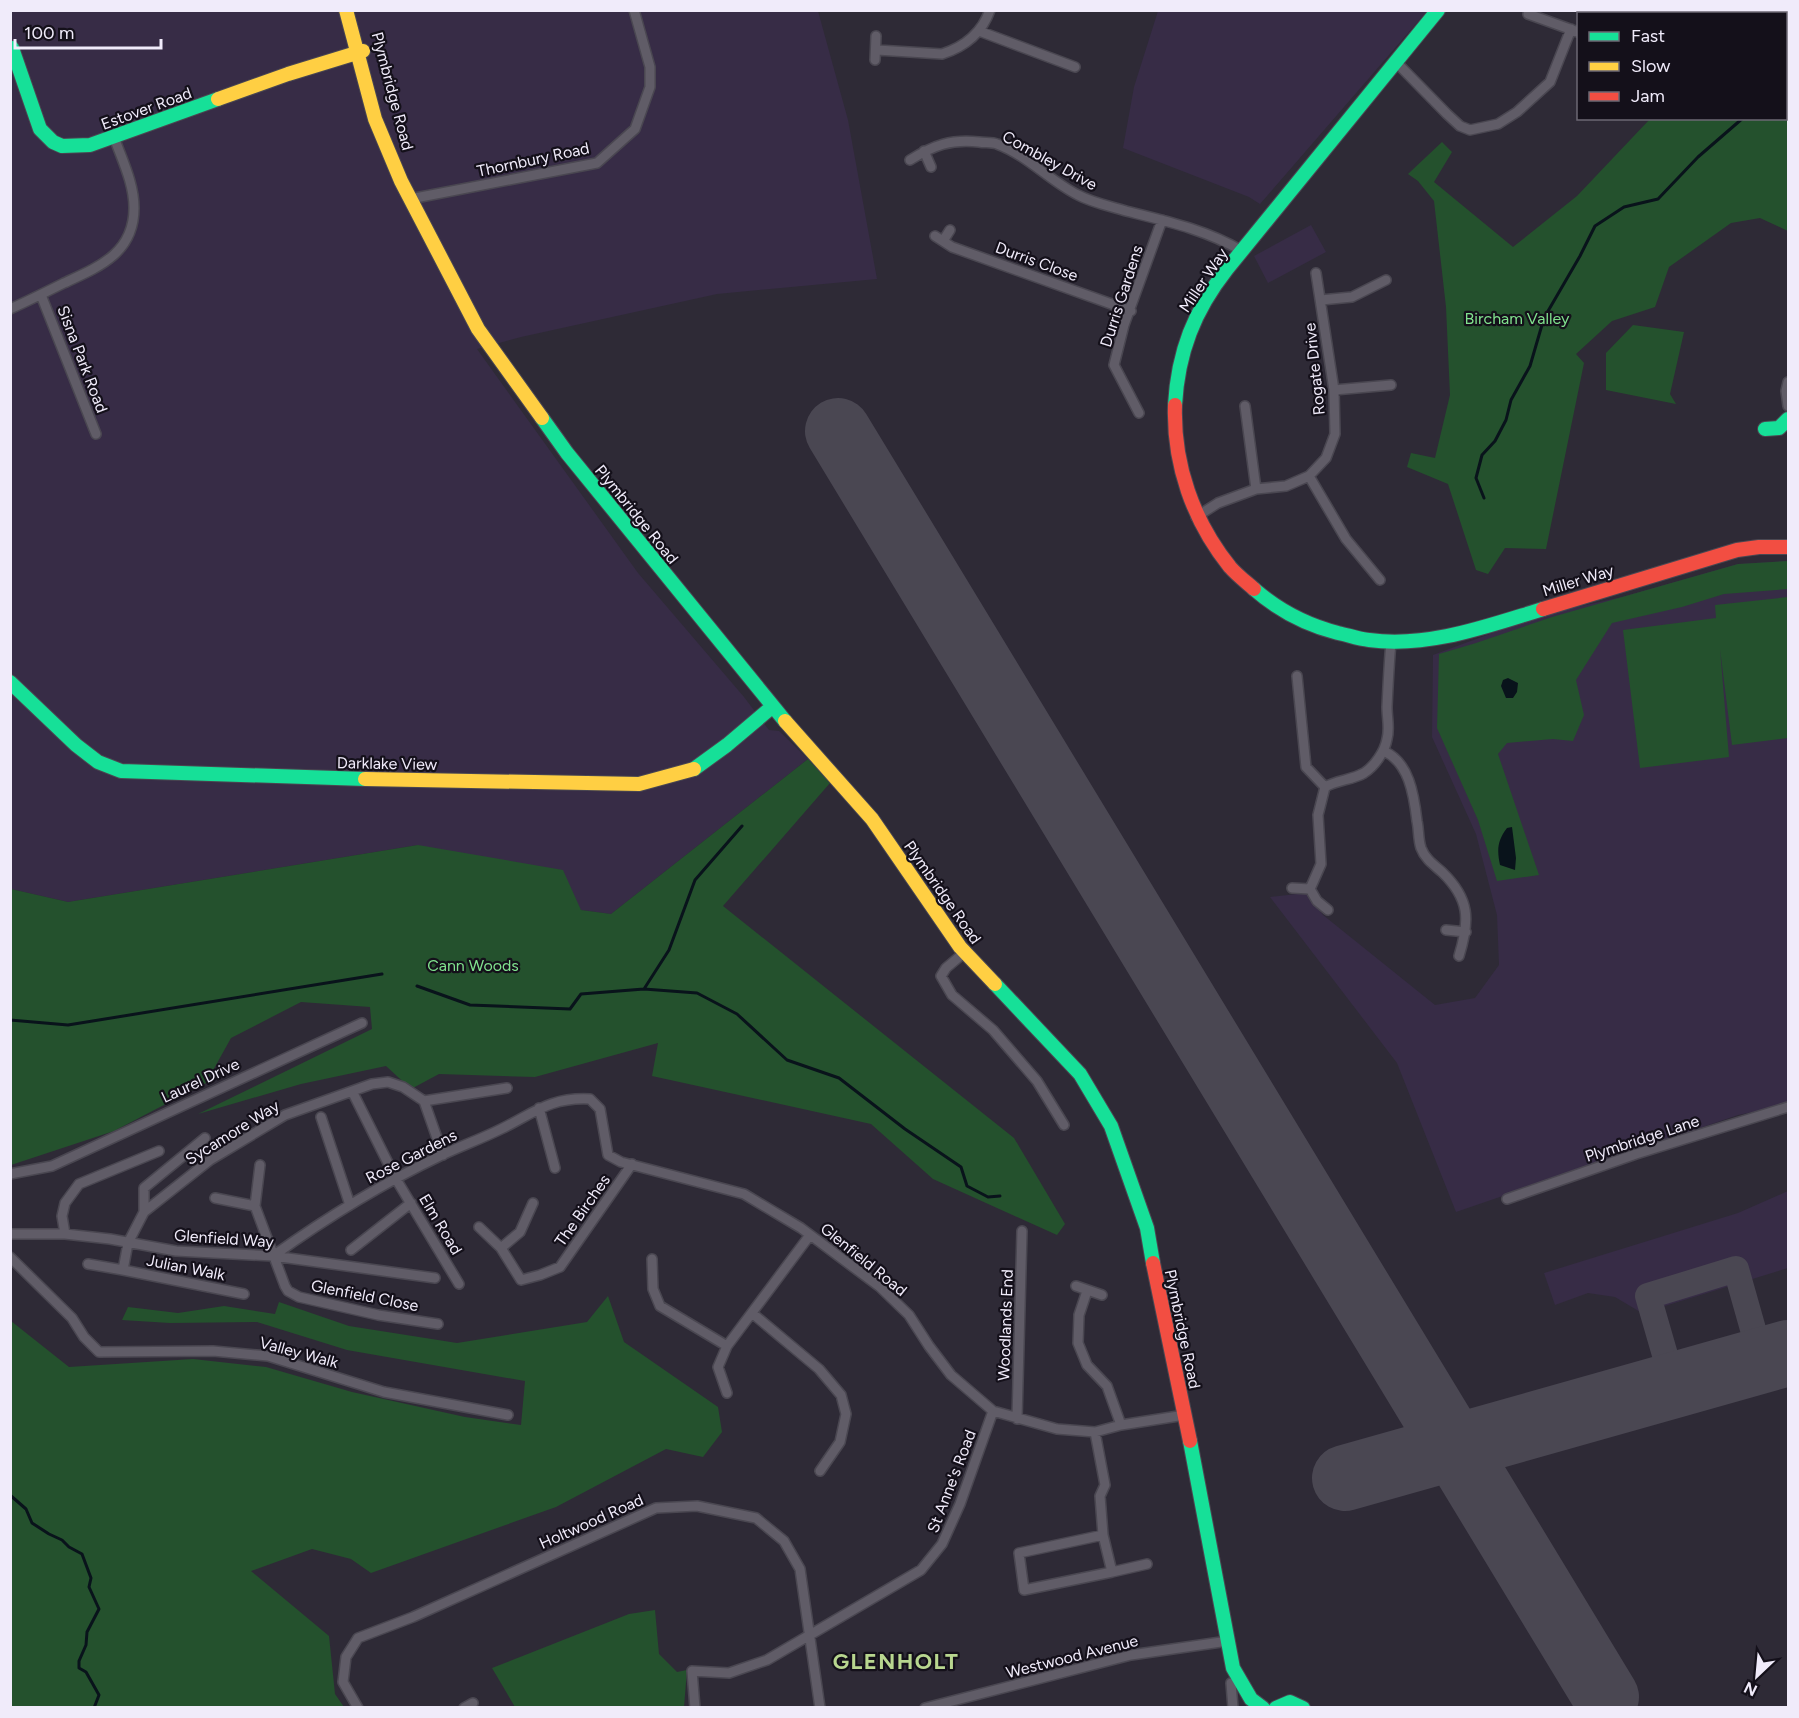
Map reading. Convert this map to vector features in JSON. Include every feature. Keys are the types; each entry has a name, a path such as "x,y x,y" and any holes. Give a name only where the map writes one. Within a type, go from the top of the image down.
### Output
{"main road":[{"name":"Plymbridge Road","path":"346,10 361,52"},
{"name":"Plymbridge Road","path":"354,10 375,119 410,200 478,329 556,440 772,707 872,819 965,952 1080,1074 1112,1126 1146,1228 1233,1668 1251,1699 1263,1707"},
{"name":"Miller Way","path":"1438,10 1242,251 1200,307 1180,357 1174,385 1173,432 1188,498 1213,546 1231,568 1270,604 1293,617 1320,628 1366,640 1391,642 1442,638 1737,550 1788,547"},
{"name":"Estover Road","path":"11,46 37,127 49,140 74,148 90,146 288,74 361,52"},
{"path":"1765,429 1779,428 1788,418"},
{"name":"Darklake View","path":"10,682 76,746 98,762 121,771 367,780 639,784 697,768 772,707"},
{"path":"1276,1707 1290,1702 1303,1707"}],"street":[{"name":"Thornbury Road","path":"410,200 597,163 634,129 650,87 650,67 634,10"},
{"path":"876,36 876,55 942,54 963,45 979,31 990,10"},
{"path":"1396,62 1460,126 1470,130 1498,123 1516,112 1550,82 1574,31 1528,14"},
{"path":"979,31 1075,68"},
{"name":"Sisna Park Road","path":"11,306 41,295 102,265 121,248 126,239 134,209 127,173 114,137"},
{"name":"Combley Drive","path":"910,160 948,141 997,144 1034,165 1077,195 1222,239 1242,251"},
{"path":"924,151 931,167"},
{"name":"Durris Gardens","path":"1138,413 1114,365 1124,325 1162,220"},
{"name":"Durris Close","path":"950,230 939,238 952,247 1131,310"},
{"name":"Rogate Drive","path":"1196,517 1218,503 1256,489 1286,486 1309,476 1326,458 1335,434 1334,390 1316,273"},
{"path":"1321,300 1352,297 1386,280"},
{"name":"Sisna Park Road","path":"41,295 96,434"},
{"path":"1788,382 1786,391 1788,405"},
{"path":"1334,390 1391,385"},
{"path":"1245,406 1256,489"},
{"path":"1309,476 1346,539 1380,580"},
{"path":"1310,889 1321,864 1318,815 1325,787 1364,773 1374,764 1387,740 1391,642"},
{"path":"1297,676 1304,696 1306,767 1325,787"},
{"path":"1383,751 1394,756 1402,766 1414,798 1422,851 1430,862 1453,883 1461,895 1466,909 1466,932 1459,956"},
{"path":"1292,888 1310,889"},
{"path":"1310,889 1317,901 1328,910"},
{"path":"1446,930 1466,932"},
{"path":"965,952 946,968 941,976 952,995 993,1030 1037,1081 1064,1125"},
{"name":"Laurel Drive","path":"10,1174 52,1166 362,1023"},
{"name":"Sycamore Way","path":"128,1243 144,1212 210,1160 285,1115 372,1084 388,1082 403,1087 424,1101"},
{"path":"443,1155 424,1101 507,1088"},
{"name":"Elm Road","path":"352,1091 396,1179 459,1284"},
{"name":"Glenfield Road","path":"571,1098 590,1099 600,1109 608,1155 632,1164 744,1194 810,1234 880,1287 909,1315 951,1375 993,1411 1057,1429 1095,1432 1121,1425 1185,1416"},
{"name":"Rose Gardens","path":"273,1256 350,1205 396,1179 502,1129 554,1101 571,1098"},
{"name":"Plymbridge Lane","path":"1507,1199 1636,1154 1788,1107"},
{"path":"539,1108 555,1167"},
{"path":"321,1117 350,1205"},
{"path":"144,1212 144,1188 205,1138"},
{"path":"65,1234 62,1216 65,1203 79,1184 159,1151"},
{"name":"The Birches","path":"479,1227 501,1248 521,1280 560,1267 632,1164"},
{"path":"215,1198 255,1206 260,1165"},
{"path":"351,1250 411,1203"},
{"path":"501,1248 520,1232 533,1203"},
{"name":"Glenfield Close","path":"255,1206 288,1291 299,1297 378,1315 438,1324"},
{"name":"Woodlands End","path":"1017,1419 1022,1231"},
{"name":"Glenfield Way","path":"10,1234 65,1234 110,1239 176,1251 273,1256 435,1278"},
{"path":"727,1393 718,1367 727,1346 810,1234"},
{"name":"Julian Walk","path":"123,1270 128,1243"},
{"name":"Valley Walk","path":"10,1257 72,1318 84,1337 99,1352 213,1351 268,1356 384,1392 508,1415"},
{"path":"652,1259 653,1289 660,1306 727,1346"},
{"name":"Julian Walk","path":"88,1264 244,1294"},
{"path":"1076,1286 1087,1292 1102,1295"},
{"path":"1087,1292 1078,1315 1078,1343 1087,1365 1107,1386 1121,1425"},
{"path":"752,1313 819,1369 841,1395 846,1414 840,1442 820,1471"},
{"name":"St Anne's Road","path":"695,1707 692,1671 729,1673 766,1660 921,1570 942,1544 960,1504 993,1411"},
{"path":"1095,1432 1105,1485 1100,1496 1103,1536 1112,1572"},
{"name":"Holtwood Road","path":"358,1707 343,1682 346,1657 358,1638 413,1617 656,1508 697,1506 756,1518 784,1541 800,1569 819,1707"},
{"path":"1103,1536 1019,1553 1024,1590 1147,1564"},
{"name":"Westwood Avenue","path":"925,1707 1131,1655 1228,1641"},
{"path":"1231,1683 1233,1707"},
{"path":"464,1707 473,1703"}],"shaded area":[{"path":"1158,10 1427,11 1260,204 1249,197 1123,148 1134,87"},
{"path":"11,11 818,11 848,120 877,279 717,294 521,337 477,349 638,573 744,697 769,730 779,731 808,759 611,914 581,910 418,845 68,902 11,889"},
{"path":"1311,225 1326,252 1268,283 1254,256"},
{"path":"1788,561 1788,1105 1738,1115 1456,1212 1397,1063 1270,897 1306,893 1323,915 1435,1005 1475,998 1499,965 1497,915 1476,834 1432,737 1433,655 1541,615 1622,597 1738,564"},
{"path":"1508,678 1518,683 1517,692 1513,698 1506,698 1501,686 1503,680"},
{"path":"1512,827 1516,858 1515,870 1500,865 1498,855 1501,837 1507,828"},
{"path":"1788,1191 1788,1268 1642,1313 1615,1297 1588,1293 1555,1305 1544,1273 1738,1213"}],"green space":[{"name":"Bircham Valley","path":"1739,10 1788,11 1788,231 1760,218 1731,223 1669,267 1655,307 1612,321 1576,354 1584,363 1546,549 1505,548 1488,574 1476,570 1448,484 1407,467 1411,453 1435,458 1450,395 1446,307 1434,201 1418,181 1408,174 1442,142 1452,152 1434,182 1513,247 1577,196 1649,120 1787,120 1787,12 1738,12"},
{"path":"1633,325 1684,332 1670,394 1676,404 1606,390 1606,353"},
{"path":"1788,561 1788,589 1724,594 1682,607 1612,623 1576,680 1584,715 1573,741 1553,739 1507,743 1498,754 1539,875 1497,881 1478,820 1437,728 1439,654 1552,617 1738,564"},
{"path":"1788,597 1788,738 1732,745 1720,649 1729,757 1640,768 1623,630 1716,618 1715,605"},
{"name":"Cann Woods","path":"808,759 830,783 723,906 1014,1138 1065,1224 1057,1235 933,1179 871,1124 652,1076 658,1043 535,1077 439,1074 411,1089 386,1066 301,1084 198,1114 372,1029 370,1007 301,1002 231,1038 206,1083 114,1131 11,1165 11,889 68,902 418,845 563,870 581,910 611,914"},
{"path":"608,1296 624,1342 718,1407 722,1432 703,1457 666,1449 556,1507 371,1573 351,1559 312,1549 251,1571 329,1636 335,1694 344,1707 11,1707 11,1321 69,1367 193,1359 266,1367 352,1392 465,1417 521,1425 525,1381 347,1350 257,1322 170,1323 122,1320 128,1307 178,1313 224,1306 275,1314 279,1302 349,1326 457,1343 587,1322"},
{"path":"655,1610 659,1654 677,1672 687,1670 684,1707 515,1707 492,1668 629,1614"}],"waterway":[{"path":"1484,498 1476,478 1482,455 1495,441 1506,420 1511,400 1530,366 1544,318 1595,226 1624,207 1658,199 1698,157 1741,120"},
{"path":"644,989 669,950 695,880 742,826"},
{"path":"10,1020 68,1025 382,974"},
{"path":"417,986 470,1005 570,1009 581,994 644,989 697,993 737,1014 787,1060 839,1078 905,1129 961,1167 967,1186 988,1197 1000,1196"},
{"path":"10,1495 26,1509 32,1523 82,1554 91,1578 89,1587 99,1609 87,1632 86,1645 79,1661 79,1668 86,1672 99,1695 94,1708"}],"taxiway":[{"path":"1674,1386 1648,1296 1736,1269 1762,1361"}],"runway":[{"path":"838,431 1606,1697"},
{"path":"1345,1478 1788,1353"}],"traffic: fast":[{"path":"1175,405 1184,350 1197,317 1215,285 1438,10"},
{"path":"10,49 12,48 40,129 53,142 62,146 90,145 218,99"},
{"path":"542,418 567,453 785,721"},
{"path":"1765,429 1779,428 1788,419"},
{"path":"1254,589 1283,610 1315,626 1361,639 1391,642 1458,634 1543,609"},
{"path":"10,682 76,745 98,762 121,771 365,779"},
{"path":"694,769 772,707"},
{"path":"995,984 1080,1074 1111,1126 1147,1228 1153,1263"},
{"path":"1190,1441 1233,1668 1251,1699 1263,1708"},
{"path":"1276,1708 1290,1702 1303,1708"}],"traffic: slow":[{"path":"346,10 375,119 401,181 478,329 542,418"},
{"path":"218,99 363,51"},
{"path":"785,721 872,819 960,947 995,984"},
{"path":"365,779 639,784 694,769"}],"traffic: jam":[{"path":"1175,405 1175,427 1182,470 1196,511 1206,531 1230,567 1254,589"},
{"path":"1543,609 1737,550 1788,547"},
{"path":"1153,1263 1190,1441"}],"district":[{"name":"GLENHOLT","path":"896,1661"}]}
